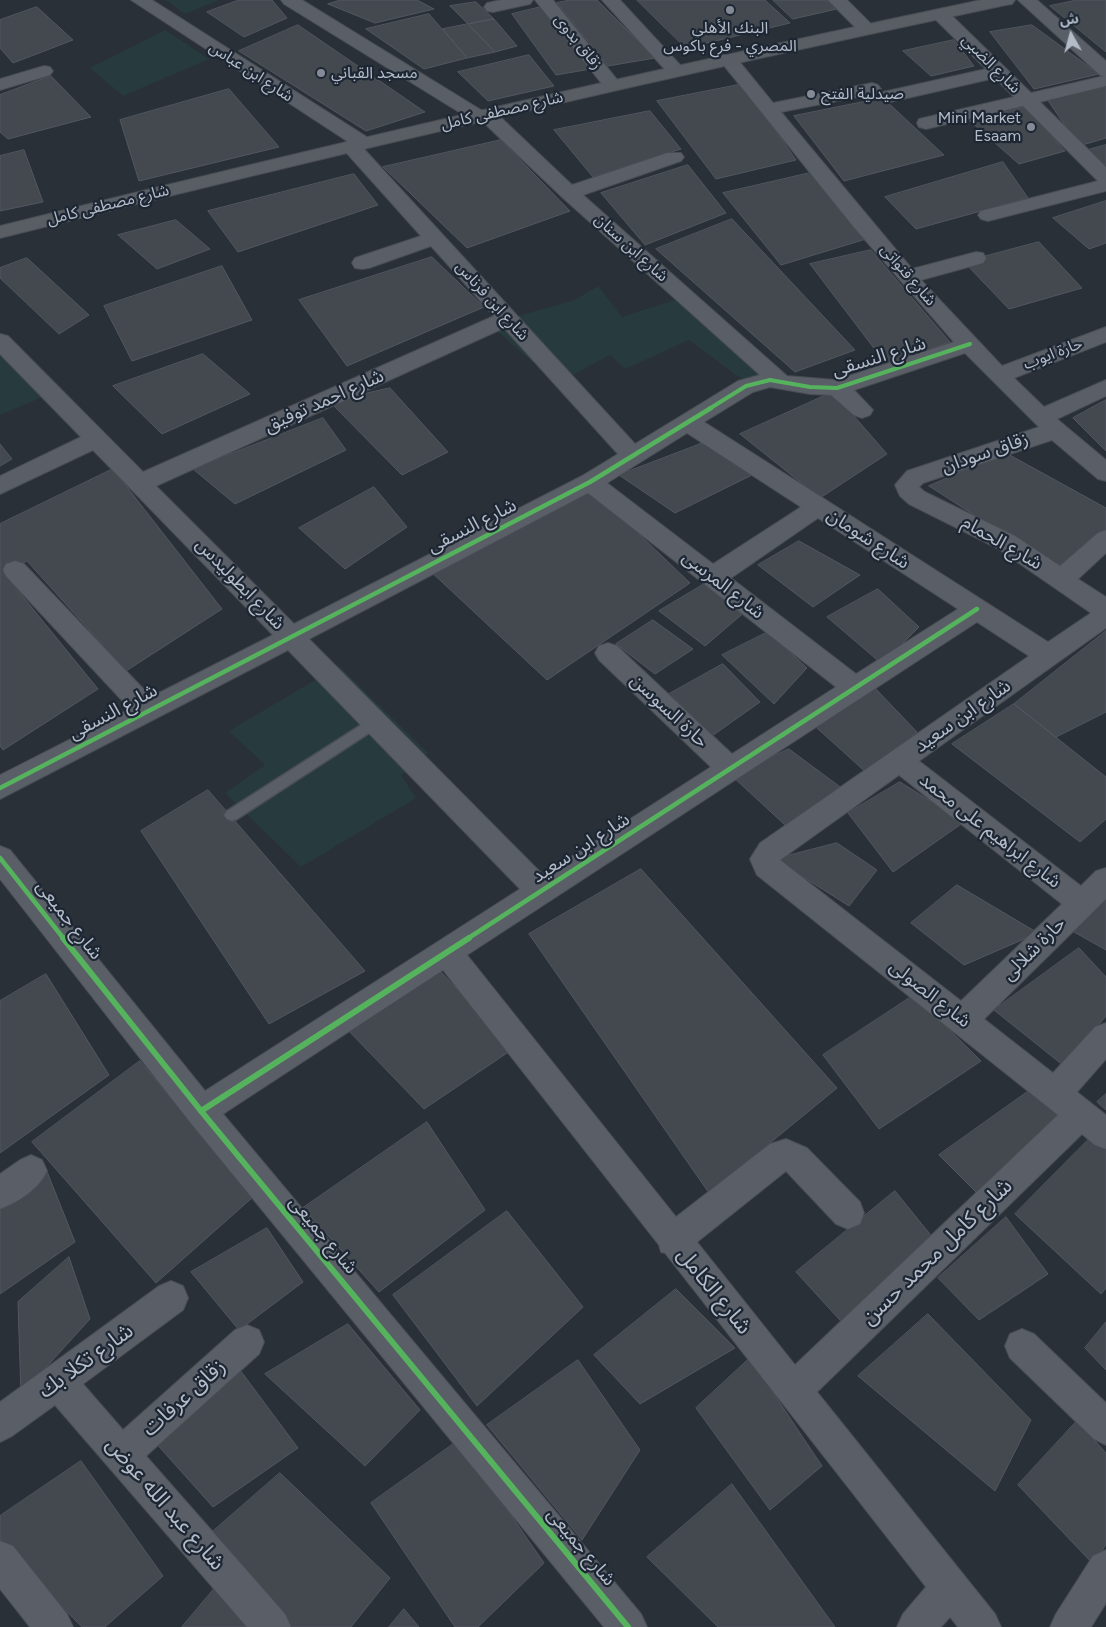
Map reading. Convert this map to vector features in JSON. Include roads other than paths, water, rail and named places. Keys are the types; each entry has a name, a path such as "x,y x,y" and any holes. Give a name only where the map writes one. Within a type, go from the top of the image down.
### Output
{"main road":[{"name":"شارع مصطفى كامل","path":"0,232 675,70 1006,0"}],"street":[{"name":"شارع ابن عباس","path":"140,0 357,145"},
{"name":"شارع ابن سنان","path":"290,0 482,115 779,380"},
{"path":"492,7 524,0"},
{"name":"زقاق بدوى","path":"544,0 612,85"},
{"path":"611,0 675,70"},
{"path":"837,0 867,29"},
{"path":"1027,0 1106,71"},
{"name":"شارع الضبي","path":"940,14 1106,178"},
{"name":"شارع قنواتى","path":"728,59 908,277 999,375 1049,423 1106,473"},
{"path":"0,85 44,71"},
{"path":"890,96 998,72"},
{"path":"926,123 1106,81"},
{"path":"770,110 872,89"},
{"name":"شارع ابن فرناس","path":"357,145 434,238 633,456"},
{"path":"569,193 674,157"},
{"path":"988,215 1106,185"},
{"path":"362,263 434,238"},
{"path":"908,277 976,258"},
{"name":"شارع احمد توفيق","path":"141,483 508,318"},
{"name":"حارة ايوب","path":"999,375 1106,334"},
{"name":"شارع ابطوليدس","path":"0,341 541,892"},
{"name":"شارع النسقى","path":"0,788 590,482 746,386 761,381 779,380 810,387 837,388 970,344"},
{"path":"837,388 862,410"},
{"name":"زقاق سودان","path":"914,477 1049,423 1104,390"},
{"name":"شارع شومان","path":"687,422 1048,655"},
{"path":"0,486 96,439"},
{"name":"شارع الحمام","path":"914,477 907,485 908,490 917,498 1006,542 1106,610"},
{"name":"شارع المرسى","path":"590,482 856,688"},
{"path":"713,577 818,507"},
{"path":"1062,579 1106,539"},
{"path":"15,570 148,711"},
{"name":"شارع ابن سعيد","path":"201,1111 977,609"},
{"name":"شارع ابن سعيد","path":"770,851 1106,615"},
{"name":"حارة السوسن","path":"608,654 730,769"},
{"name":"شارع ابراهيم على محمد","path":"900,761 1081,902"},
{"name":"شارع الصولى","path":"770,851 764,859 767,866 1106,1134"},
{"name":"شارع جميعى","path":"0,858 201,1111 628,1627"},
{"name":"حارة شلالى","path":"962,1020 1081,902 1106,880"},
{"name":"شارع الكامل","path":"447,953 982,1627"},
{"path":"1055,1094 1106,1037"},
{"name":"شارع كامل محمد حسن","path":"793,1391 1081,1114"},
{"path":"673,1240 781,1155 786,1154 796,1158 848,1213"},
{"path":"0,1193 31,1171"},
{"name":"شارع تكلا بك","path":"0,1424 171,1298"},
{"name":"زقاق عرفات","path":"121,1455 247,1342"},
{"path":"1022,1346 1106,1427"},
{"name":"شارع عبد الله عوض","path":"57,1381 272,1627"},
{"path":"0,1559 54,1627"},
{"path":"1069,1627 1106,1569"},
{"path":"916,1627 950,1588"}],"lane":[{"path":"232,816 375,722"}],"place":[{"name":"البنك الأهلي المصري - فرع باكوس","path":"730,10"},
{"name":"مسجد القباني","path":"321,73"},
{"name":"صيدلية الفتح","path":"811,94"},
{"name":"Mini Market Esaam","path":"1031,127"}]}
